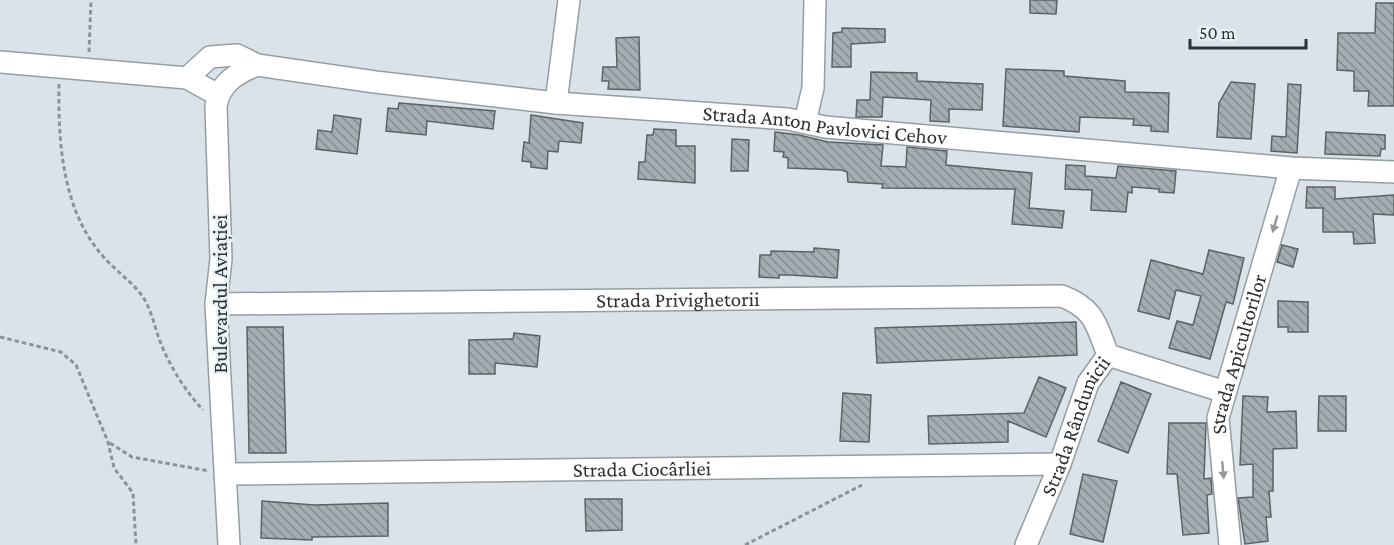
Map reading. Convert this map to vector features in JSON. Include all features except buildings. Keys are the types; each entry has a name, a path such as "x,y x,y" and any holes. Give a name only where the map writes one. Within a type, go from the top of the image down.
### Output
{"street":[{"path":"556,103 569,0"},
{"path":"805,122 813,88 815,0"},
{"name":"Strada Anton Pavlovici Cehov","path":"187,78 210,57 224,54 237,55 257,65 375,82 556,103 805,122 825,127 1291,168 1394,172"},
{"path":"0,62 187,78 218,95 231,78 257,65"},
{"name":"Bulevardul Aviației","path":"218,95 221,259 216,304 228,545"},
{"name":"Strada Apicultorilor","path":"1230,545 1218,418 1291,168"},
{"name":"Strada Privighetorii","path":"216,304 1062,296 1083,304 1095,322 1108,355"},
{"name":"Strada Rândunicii","path":"1026,545 1060,464 1088,383 1108,355 1225,392"},
{"name":"Strada Ciocârliei","path":"225,474 1060,464"}],"path":[{"path":"88,69 91,0"},
{"path":"59,67 58,134 68,185 80,221 101,254 128,278 143,298 174,370 198,405 223,432"},
{"path":"0,337 61,352 71,358 108,442 117,473 133,493 136,545"},
{"path":"108,442 132,458 225,474"},
{"path":"745,545 868,482"}]}
